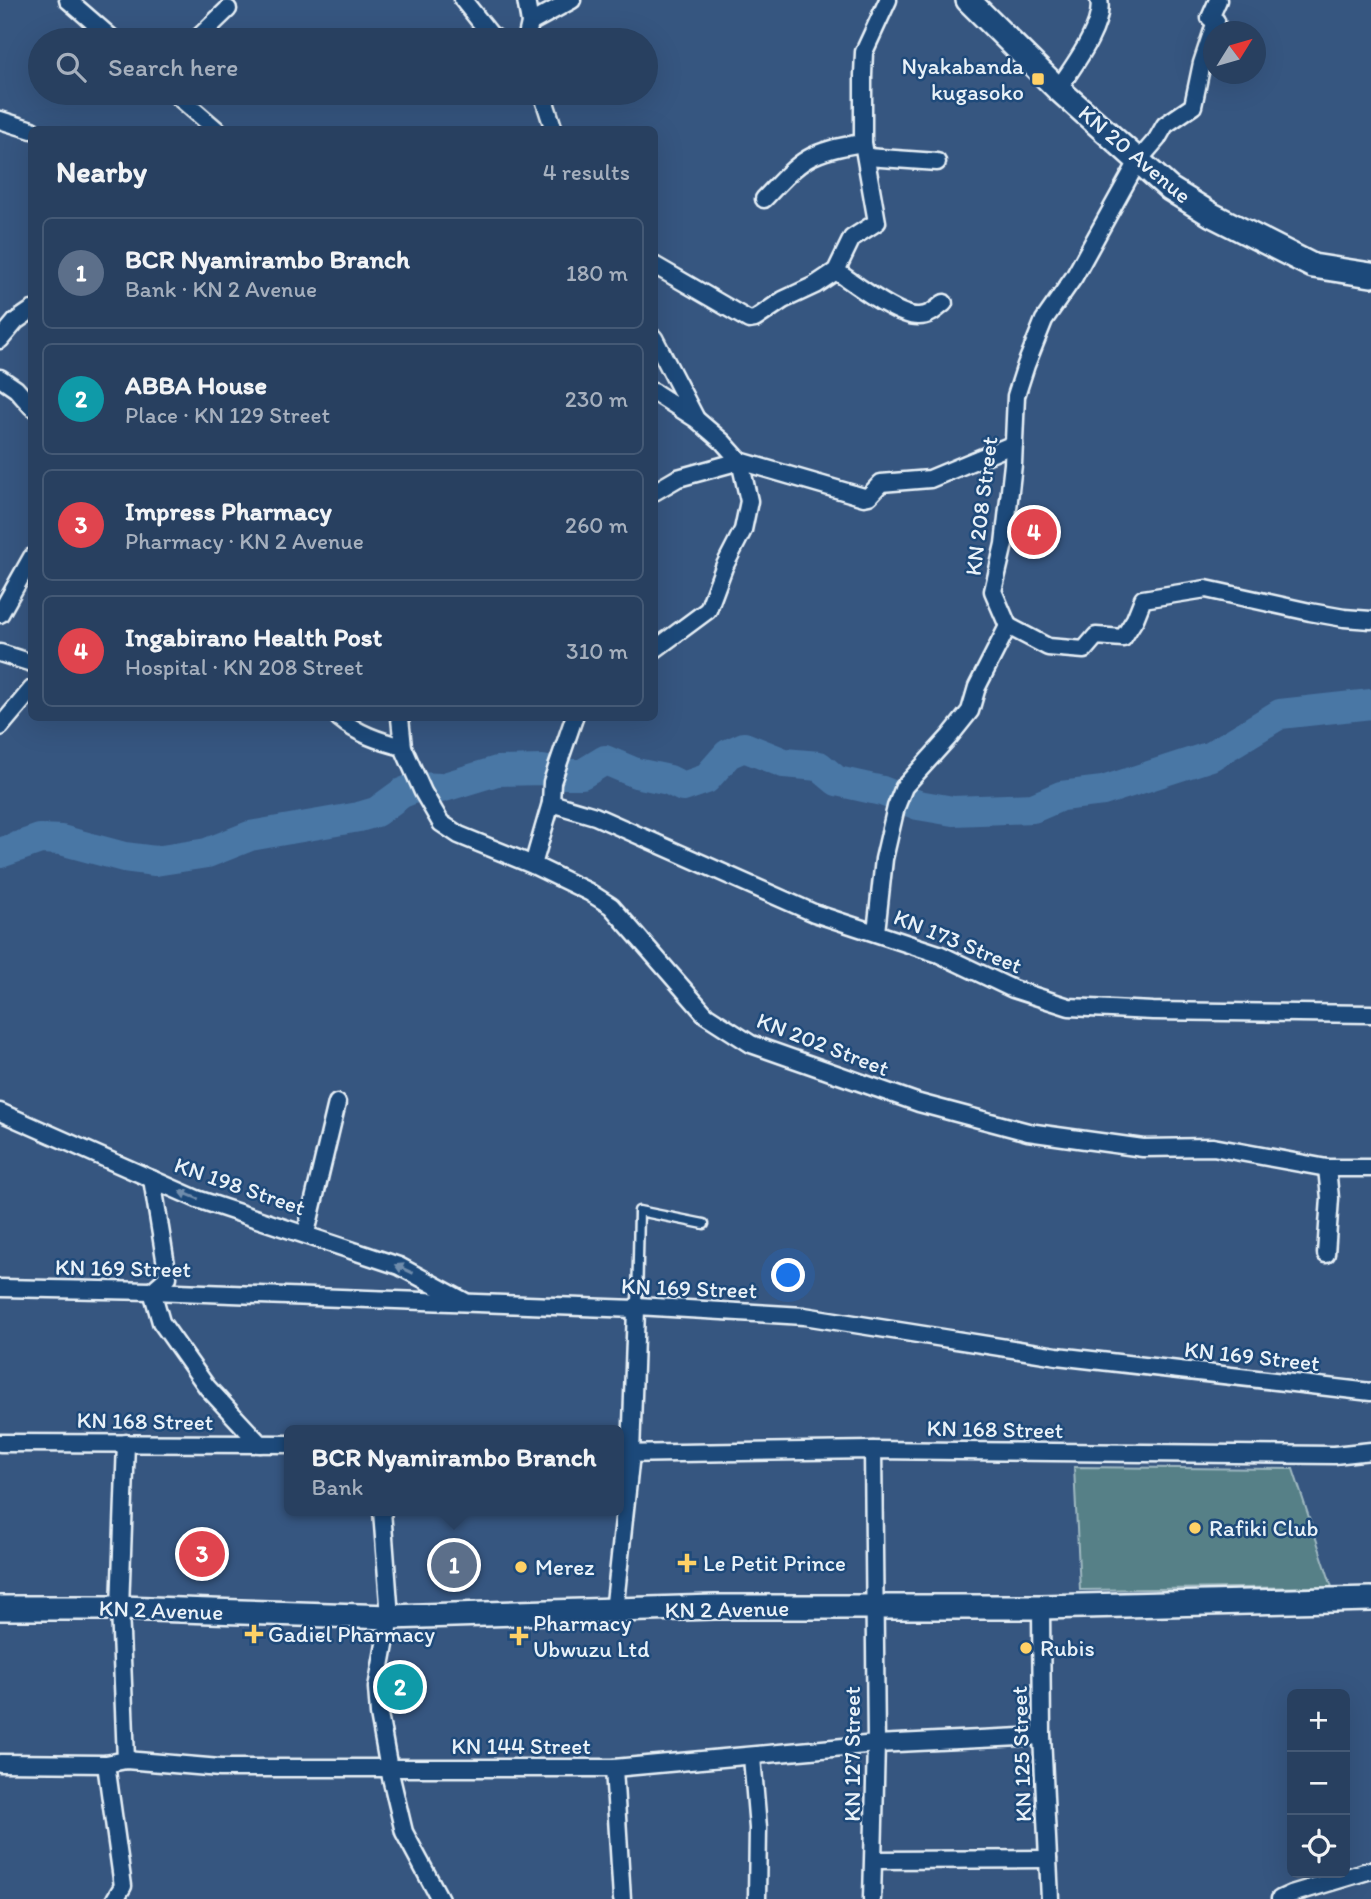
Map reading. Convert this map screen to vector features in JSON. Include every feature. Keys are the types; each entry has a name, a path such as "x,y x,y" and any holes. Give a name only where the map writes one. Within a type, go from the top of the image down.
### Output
{"main road":[{"name":"KN 20 Avenue","path":"968,0 1058,89 1170,189 1212,215 1313,266 1371,275"},
{"name":"KN 2 Avenue","path":"0,1608 120,1608 390,1617 715,1608 1041,1607 1371,1599"}],"street":[{"path":"68,0 100,28"},
{"path":"463,0 485,28"},
{"path":"526,0 529,28"},
{"path":"530,23 572,0"},
{"path":"658,267 750,320 836,271 852,238 877,222 865,150 864,52 888,0"},
{"path":"1058,89 1087,44 1101,8 1099,0"},
{"name":"KN 208 Street","path":"1008,626 993,591 1004,544 1016,396 1044,320 1074,277 1138,161 1165,125 1193,106 1202,63 1216,21 1210,18 1218,0"},
{"path":"208,28 228,9"},
{"path":"188,105 212,126"},
{"path":"545,105 553,126"},
{"path":"0,120 28,129"},
{"path":"764,199 811,155 832,148 865,150 937,162"},
{"path":"836,271 908,316 930,314 944,303"},
{"path":"0,340 16,321 28,313"},
{"path":"658,346 696,418"},
{"path":"0,378 16,389 28,402"},
{"path":"658,394 696,418 740,461 749,501 743,530 724,567 708,610 658,647"},
{"path":"658,490 678,478 740,461 864,497 869,496 881,483 930,479 1014,444"},
{"path":"0,614 28,564"},
{"path":"876,932 884,859 896,807 904,787 970,710 977,687 1008,626 1048,647 1084,650 1096,636 1123,638 1143,599 1206,589 1310,612 1371,620"},
{"path":"0,653 28,662"},
{"path":"0,727 28,694"},
{"path":"343,721 368,736 403,747"},
{"name":"KN 202 Street","path":"400,721 403,747 441,823 459,835 533,865 589,892 611,906 706,1015 751,1044 919,1103 1028,1132 1143,1148 1213,1147 1327,1168 1371,1168"},
{"path":"533,865 551,803 552,782 573,721"},
{"name":"KN 173 Street","path":"551,803 595,816 814,913 939,954 1013,989 1069,1007 1371,1014"},
{"path":"306,1233 337,1103"},
{"name":"KN 198 Street","path":"0,1112 197,1199 399,1266 464,1301"},
{"path":"1326,1254 1331,1198 1327,1168"},
{"path":"152,1179 168,1277 152,1291 161,1322 207,1387 260,1444"},
{"name":"KN 169 Street","path":"0,1288 464,1301 804,1316 1057,1356 1371,1392"},
{"path":"625,1454 636,1308"},
{"name":"KN 168 Street","path":"0,1443 284,1444"},
{"path":"126,1443 120,1608 126,1760"},
{"name":"KN 168 Street","path":"625,1454 873,1450 1334,1455 1371,1451"},
{"name":"KN 127 Street","path":"872,1899 876,1744 873,1450"},
{"path":"382,1516 390,1617 377,1688 388,1769 404,1832 440,1899"},
{"path":"614,1612 621,1516"},
{"name":"KN 125 Street","path":"1041,1607 1042,1736 1050,1899"},
{"name":"KN 144 Street","path":"0,1763 106,1764 126,1760 220,1768 614,1768 876,1744 1042,1736"},
{"path":"752,1757 758,1828 757,1899"},
{"path":"106,1764 123,1886 115,1899"},
{"path":"614,1768 622,1899"},
{"path":"874,1860 1048,1859"},
{"path":"1280,1899 1371,1870"}],"lane":[{"path":"636,1308 639,1211 704,1224"}],"green space":[{"name":"Rafiki Club","path":"1074,1467 1293,1469 1332,1587 1080,1590"}],"waterway":[{"path":"0,853 40,839 61,840 124,857 155,861 207,853 250,836 359,817 376,812 402,793 417,787 441,788 497,771 543,770 560,774 582,774 605,760 636,773 669,780 683,787 706,779 728,754 744,747 784,763 819,766 837,781 882,791 918,805 953,811 1033,808 1061,796 1103,791 1211,756 1280,714 1371,704"},
{"path":"189,866 197,855"}],"place":[{"name":"Nyakabanda kugasoko","path":"1038,79"},
{"name":"Ingabirano Health Post","path":"1034,532"},
{"name":"Rafiki Club","path":"1195,1528"},
{"name":"Impress Pharmacy","path":"202,1554"},
{"name":"Le Petit Prince","path":"687,1563"},
{"name":"BCR Nyamirambo Branch","path":"454,1565"},
{"name":"Merez","path":"521,1567"},
{"name":"Gadiel Pharmacy","path":"254,1634"},
{"name":"Pharmacy Ubwuzu Ltd","path":"519,1636"},
{"name":"Rubis","path":"1026,1648"},
{"name":"ABBA House","path":"400,1687"}]}
